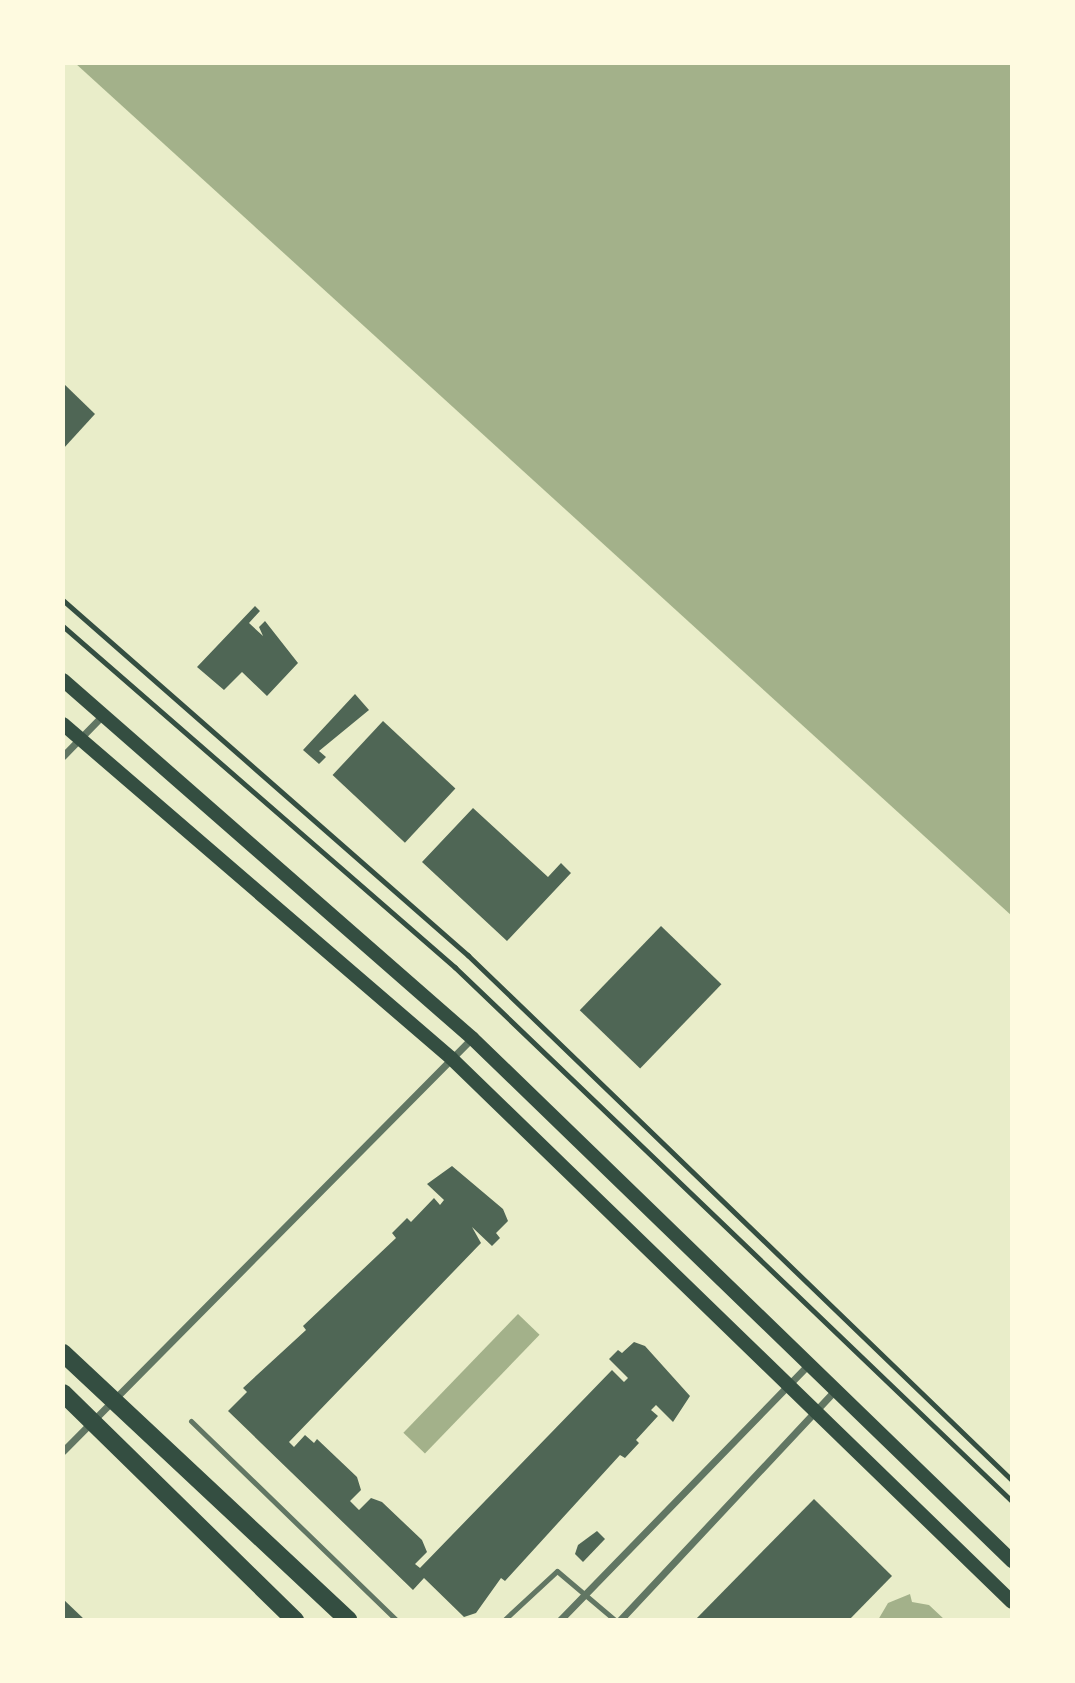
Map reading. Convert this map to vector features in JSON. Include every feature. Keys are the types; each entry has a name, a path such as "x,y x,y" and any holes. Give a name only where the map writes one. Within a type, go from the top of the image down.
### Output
{"main road":[{"path":"63,681 472,1038 1012,1561"},
{"path":"63,724 451,1058 787,1387 1012,1602"},
{"path":"63,1353 112,1396 348,1620"},
{"path":"63,1393 295,1620"}],"street":[{"path":"63,756 102,716"},
{"path":"63,1451 112,1396 472,1038"},
{"path":"561,1620 810,1364"},
{"path":"618,1620 835,1390"}],"lane":[{"path":"191,1421 396,1620"},
{"path":"503,1620 557,1571 618,1620"}],"path":[{"path":"63,600 468,955 1012,1480"},
{"path":"63,626 455,967 1012,1501"}],"shaded area":[{"path":"75,63 1012,63 1012,916"},
{"path":"518,1314 540,1335 425,1454 403,1433"},
{"path":"910,1594 912,1602 929,1605 945,1620 878,1620 888,1603"}],"building":[{"path":"63,383 95,414 63,449"},
{"path":"255,606 260,611 249,623 263,636 259,627 265,621 298,663 267,696 242,672 224,690 197,667"},
{"path":"355,694 369,710 319,751 326,757 319,764 303,750"},
{"path":"383,721 455,789 405,843 333,775"},
{"path":"473,808 548,877 561,863 571,873 507,941 422,862"},
{"path":"661,926 721,984 640,1069 580,1010"},
{"path":"452,1166 503,1209 508,1221 496,1233 500,1238 492,1246 472,1227 481,1243 289,1442 294,1447 305,1435 314,1443 317,1439 357,1477 361,1490 350,1501 359,1510 371,1498 382,1502 422,1540 427,1552 415,1564 420,1568 612,1370 624,1382 628,1378 609,1359 618,1350 622,1353 634,1342 645,1346 690,1396 673,1422 656,1405 651,1410 658,1416 636,1440 639,1443 625,1458 620,1455 505,1581 501,1578 476,1613 464,1617 424,1578 413,1590 228,1411 247,1392 243,1388 306,1330 303,1326 396,1238 392,1233 407,1218 411,1222 434,1198 440,1205 444,1200 427,1184"},
{"path":"814,1499 892,1576 849,1620 695,1620"},
{"path":"597,1531 605,1539 583,1562 575,1554 578,1545"},
{"path":"63,1599 85,1620 63,1620"}]}
